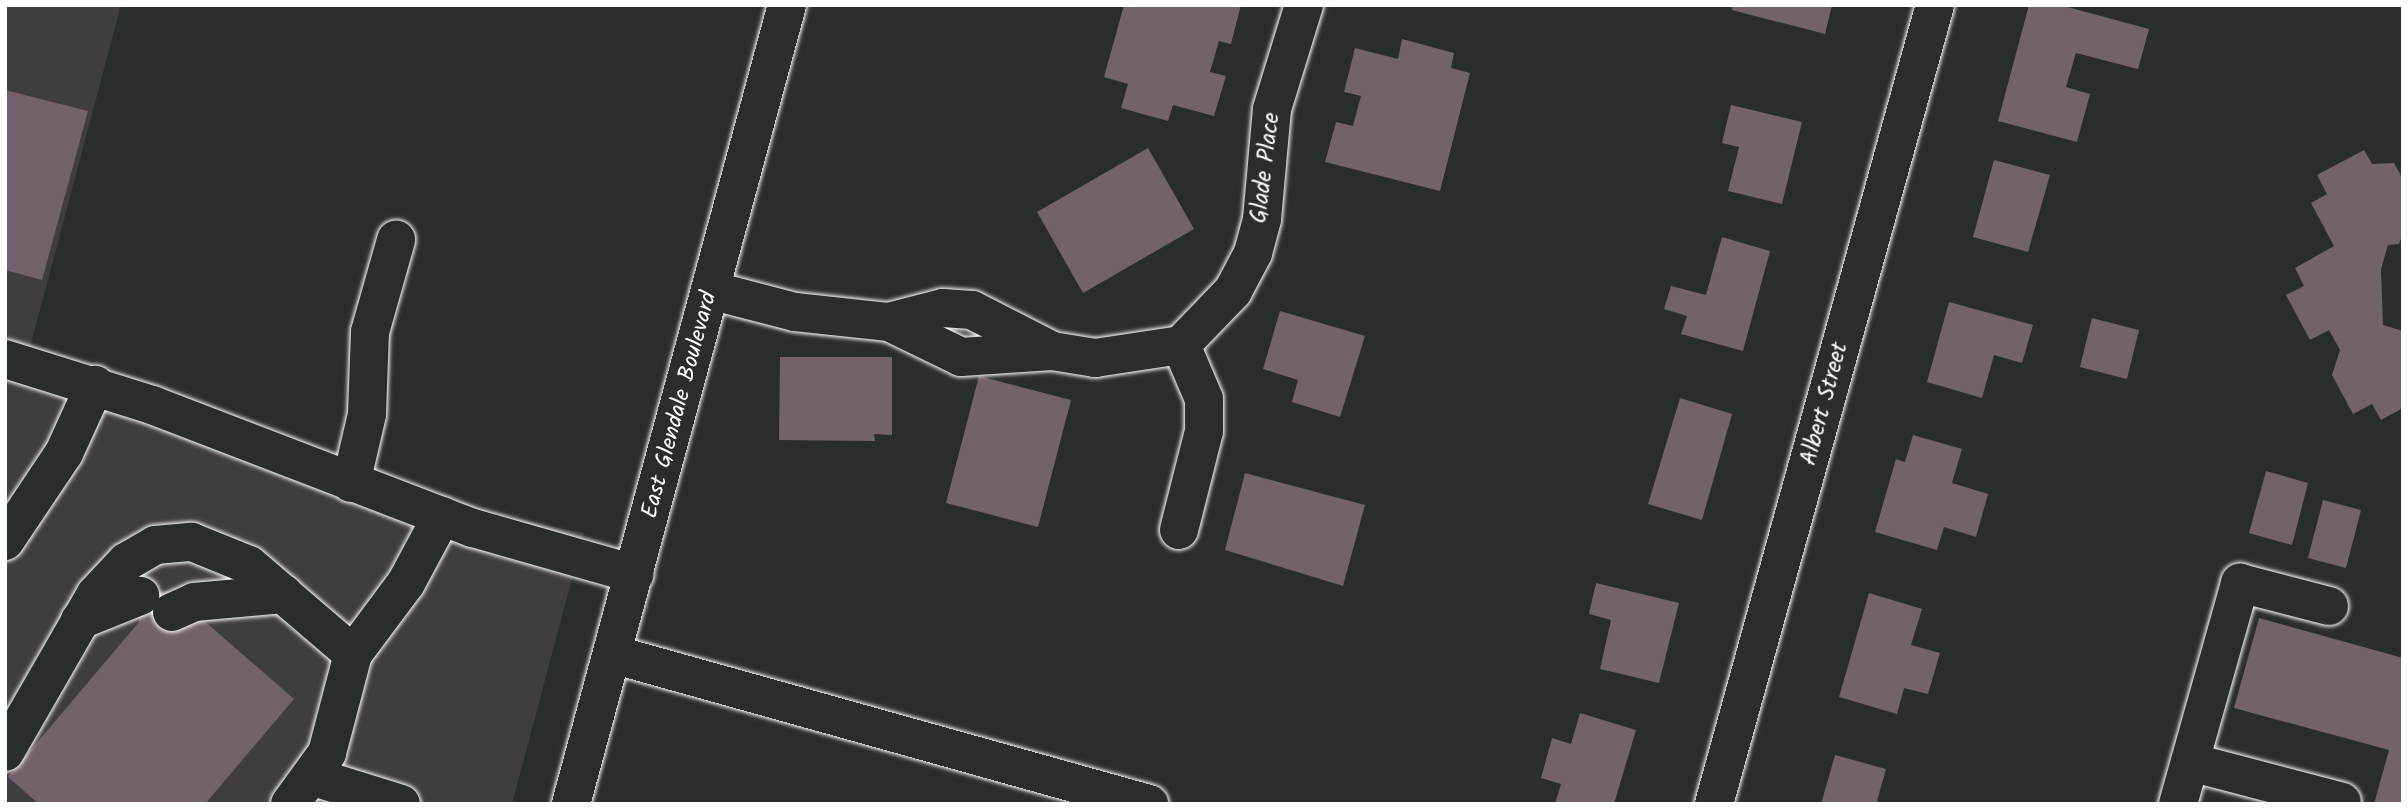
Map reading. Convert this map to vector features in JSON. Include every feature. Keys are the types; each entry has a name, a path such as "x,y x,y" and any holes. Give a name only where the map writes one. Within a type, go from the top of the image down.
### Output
{"street":[{"name":"East Glendale Boulevard","path":"571,804 787,5"},
{"name":"Glade Place","path":"1181,345 1233,291 1253,253 1262,219 1272,109 1304,5"},
{"name":"Albert Street","path":"1714,804 1935,5"},
{"path":"351,483 367,414 370,332 396,240"},
{"path":"710,290 795,312 889,322 961,357 1052,351 1095,358 1181,345 1204,400 1204,430 1179,530"},
{"path":"5,359 95,385 442,516 635,574"},
{"path":"5,541 64,453 95,385"},
{"path":"401,804 302,790 327,753 353,654 406,583 442,516"},
{"path":"139,605 126,562 155,545 192,542 249,565 353,654"},
{"path":"2178,804 2240,583 2329,606"},
{"path":"5,752 139,605 284,594"},
{"path":"612,654 1149,804"},
{"path":"2190,762 2342,802"}],"shaded area":[{"path":"5,5 121,5 29,351 505,518 584,533 512,804 5,804"}],"building":[{"path":"1124,5 1241,5 1231,44 1219,41 1210,72 1226,76 1214,116 1173,105 1168,121 1121,108 1128,84 1104,77"},
{"path":"1733,5 1832,5 1825,34 1732,10"},
{"path":"2029,5 2060,5 2149,29 2138,69 2076,53 2066,87 2090,94 2077,142 1998,121"},
{"path":"1402,39 1454,53 1451,68 1470,73 1440,191 1325,162 1336,122 1353,126 1361,96 1344,92 1355,48 1398,59"},
{"path":"5,90 88,111 42,280 5,270"},
{"path":"1731,105 1802,122 1782,204 1728,191 1739,147 1722,143"},
{"path":"1148,148 1194,229 1083,293 1037,212"},
{"path":"2364,150 2372,164 2394,163 2403,179 2403,233 2399,244 2388,245 2381,269 2383,325 2403,331 2403,408 2381,420 2372,404 2353,414 2332,375 2340,350 2329,330 2310,340 2286,295 2304,286 2295,268 2334,246 2311,203 2327,194 2317,175"},
{"path":"1994,160 2050,175 2028,252 1973,237"},
{"path":"1722,237 1770,251 1743,351 1681,334 1687,316 1664,309 1671,286 1706,295"},
{"path":"1949,302 2033,325 2022,363 1994,355 1982,398 1927,382"},
{"path":"1280,311 1365,336 1340,417 1292,402 1298,380 1263,369"},
{"path":"2092,318 2139,330 2127,379 2080,367"},
{"path":"780,357 892,357 892,435 874,434 875,441 779,440"},
{"path":"979,376 1071,400 1038,527 946,503"},
{"path":"1680,398 1732,414 1702,520 1648,504"},
{"path":"1913,435 1962,449 1952,483 1988,494 1976,537 1944,527 1937,550 1875,532 1896,459 1905,462"},
{"path":"2266,471 2308,483 2292,545 2249,533"},
{"path":"1245,473 1365,505 1343,586 1225,550"},
{"path":"2323,500 2361,510 2346,568 2308,558"},
{"path":"1596,583 1679,603 1659,683 1600,669 1611,620 1589,614"},
{"path":"170,591 172,612 202,619 294,699 205,804 39,804 8,777 139,622 139,593"},
{"path":"1869,593 1922,609 1911,645 1940,653 1928,694 1904,688 1897,714 1839,697"},
{"path":"2259,618 2403,658 2403,804 2374,804 2389,750 2234,708"},
{"path":"1580,713 1636,730 1614,804 1555,804 1561,784 1541,778 1552,738 1571,744"},
{"path":"1835,755 1886,769 1877,801 1884,804 1821,804"}]}
